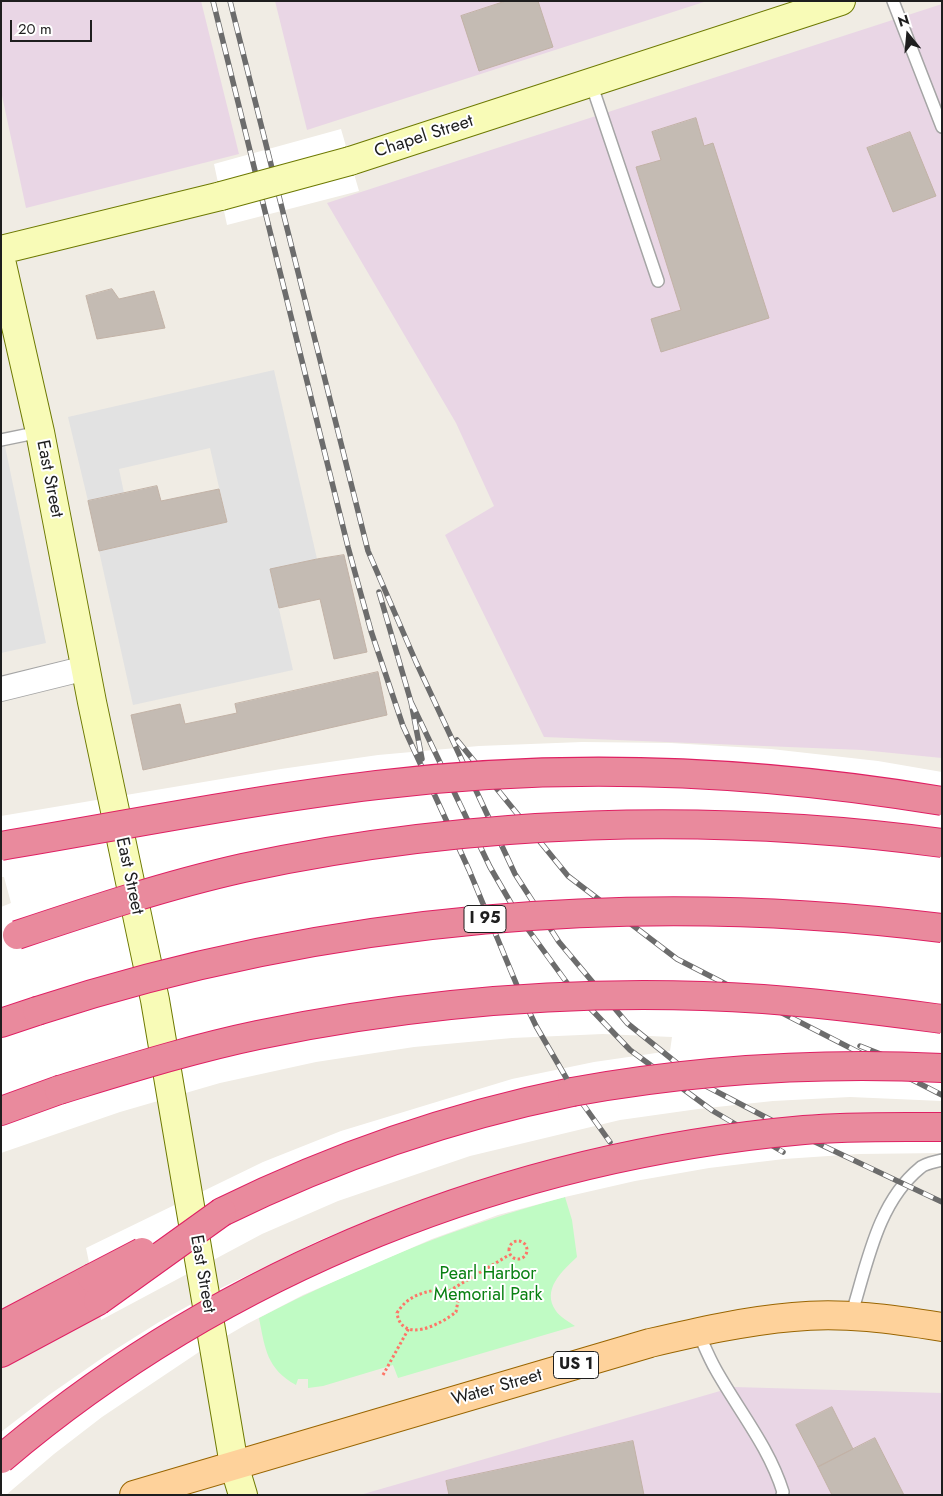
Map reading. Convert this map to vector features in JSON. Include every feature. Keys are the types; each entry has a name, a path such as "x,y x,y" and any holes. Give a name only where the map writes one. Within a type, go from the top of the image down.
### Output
{"highway":[{"path":"1,846 378,784 480,776 584,772 682,773 883,791 942,801"},
{"path":"1,941 129,898 242,869 364,846 480,832 655,823 840,832 942,843"},
{"name":"I 95","path":"1,1023 85,995 180,968 280,947 381,930 483,919 580,914 684,912 807,916 942,928"},
{"path":"1,1111 158,1060 258,1035 358,1017 457,1005 559,998 660,996 763,999 942,1019"},
{"path":"1,1353 95,1290 222,1212 318,1167 466,1116 572,1092 684,1074 744,1069 861,1065 942,1068"},
{"path":"1,1459 94,1386 203,1317 323,1256 380,1230 443,1207 572,1168 657,1150 805,1130 942,1127"},
{"path":"1,1326 95,1290"}],"main road":[{"name":"Chapel Street","path":"1,250 221,196 350,161 841,1"},
{"name":"East Street","path":"1,260 40,432 86,668 168,1065 234,1465 244,1495"},
{"name":"Water Street","path":"134,1495 650,1343 698,1332 794,1317 851,1316 934,1325"}],"street":[{"path":"1,689 86,668"}],"lane":[{"path":"893,1 942,127"},
{"path":"591,82 658,281"},
{"path":"1,440 40,432"},
{"path":"851,1316 884,1212 904,1184 922,1166 942,1160"},
{"path":"698,1332 716,1371 743,1411 777,1472 783,1492 782,1495"}],"path":[{"path":"518,1241 524,1243 528,1248 527,1256 521,1260 514,1259 509,1255 509,1246 518,1241"},
{"path":"449,1291 458,1301 456,1312 426,1329 414,1330 403,1326 398,1320 397,1313 401,1306 422,1292 449,1291 509,1255"},
{"path":"383,1375 409,1328"}],"shaded area":[{"path":"1,1 201,1 239,154 26,208 1,91"},
{"path":"275,1 707,1 307,130"},
{"path":"942,4 942,758 862,750 544,737 445,535 494,506 456,423 327,203"},
{"path":"274,370 317,559 270,570 293,670 133,705 99,551 227,522 210,448 119,469 124,493 88,501 68,417"},
{"path":"1,427 46,643 1,653"},
{"path":"734,1387 942,1393 942,1495 360,1495"}],"green space":[{"name":"Pearl Harbor Memorial Park","path":"565,1197 572,1220 577,1257 555,1281 551,1296 556,1311 575,1326 398,1378 393,1365 323,1386 308,1388 308,1379 298,1379 296,1385 286,1379 273,1365 263,1339 259,1318 296,1299 409,1249 525,1208"}],"pier":[{"path":"341,129 359,191 227,225 214,164"},
{"path":"582,742 671,743 771,749 878,761 942,772 942,1101 850,1097 773,1101 698,1109 620,1120 470,1156 338,1201 262,1234 101,1320 86,1248 263,1162 341,1131 512,1079 594,1062 670,1051 672,1037 603,1034 512,1038 414,1047 316,1062 220,1083 120,1112 1,1153 1,907 11,903 4,877 1,877 1,816 281,769 378,755 479,746"},
{"path":"942,1114 942,1153 858,1154 784,1159 709,1168 635,1181 565,1197 498,1215 432,1239 303,1295 199,1352 102,1417 54,1454 6,1495 1,1495 1,1432 49,1395 105,1356 159,1322 215,1291 320,1240 459,1187 593,1149 731,1125 807,1117"}],"building":[{"path":"506,1 538,1 553,47 479,71 461,16"},
{"path":"696,118 704,146 713,143 769,318 661,352 651,319 681,310 636,167 661,160 652,132"},
{"path":"910,132 936,196 893,212 867,148"},
{"path":"112,289 119,299 154,291 165,328 97,339 86,296"},
{"path":"157,486 161,501 219,489 227,522 99,551 88,501"},
{"path":"344,555 367,652 334,659 320,599 279,608 270,569"},
{"path":"378,672 387,715 143,770 131,715 180,704 185,724 237,713 235,704"},
{"path":"832,1407 853,1449 818,1467 796,1425"},
{"path":"875,1438 904,1495 832,1495 818,1467"},
{"path":"633,1441 644,1495 449,1495 446,1481"}],"railway":[{"path":"213,1 348,547 371,631 403,726 469,870 518,988 536,1026 575,1093 610,1142"},
{"path":"230,1 368,551 416,662 515,874 559,942 627,1023 704,1085 794,1132 942,1202"},
{"path":"379,592 411,702 422,759"},
{"path":"411,702 490,867 519,917 570,987 630,1050 713,1111 783,1152"},
{"path":"457,740 568,876 677,959 942,1095"},
{"path":"860,1046 942,1078"}]}
